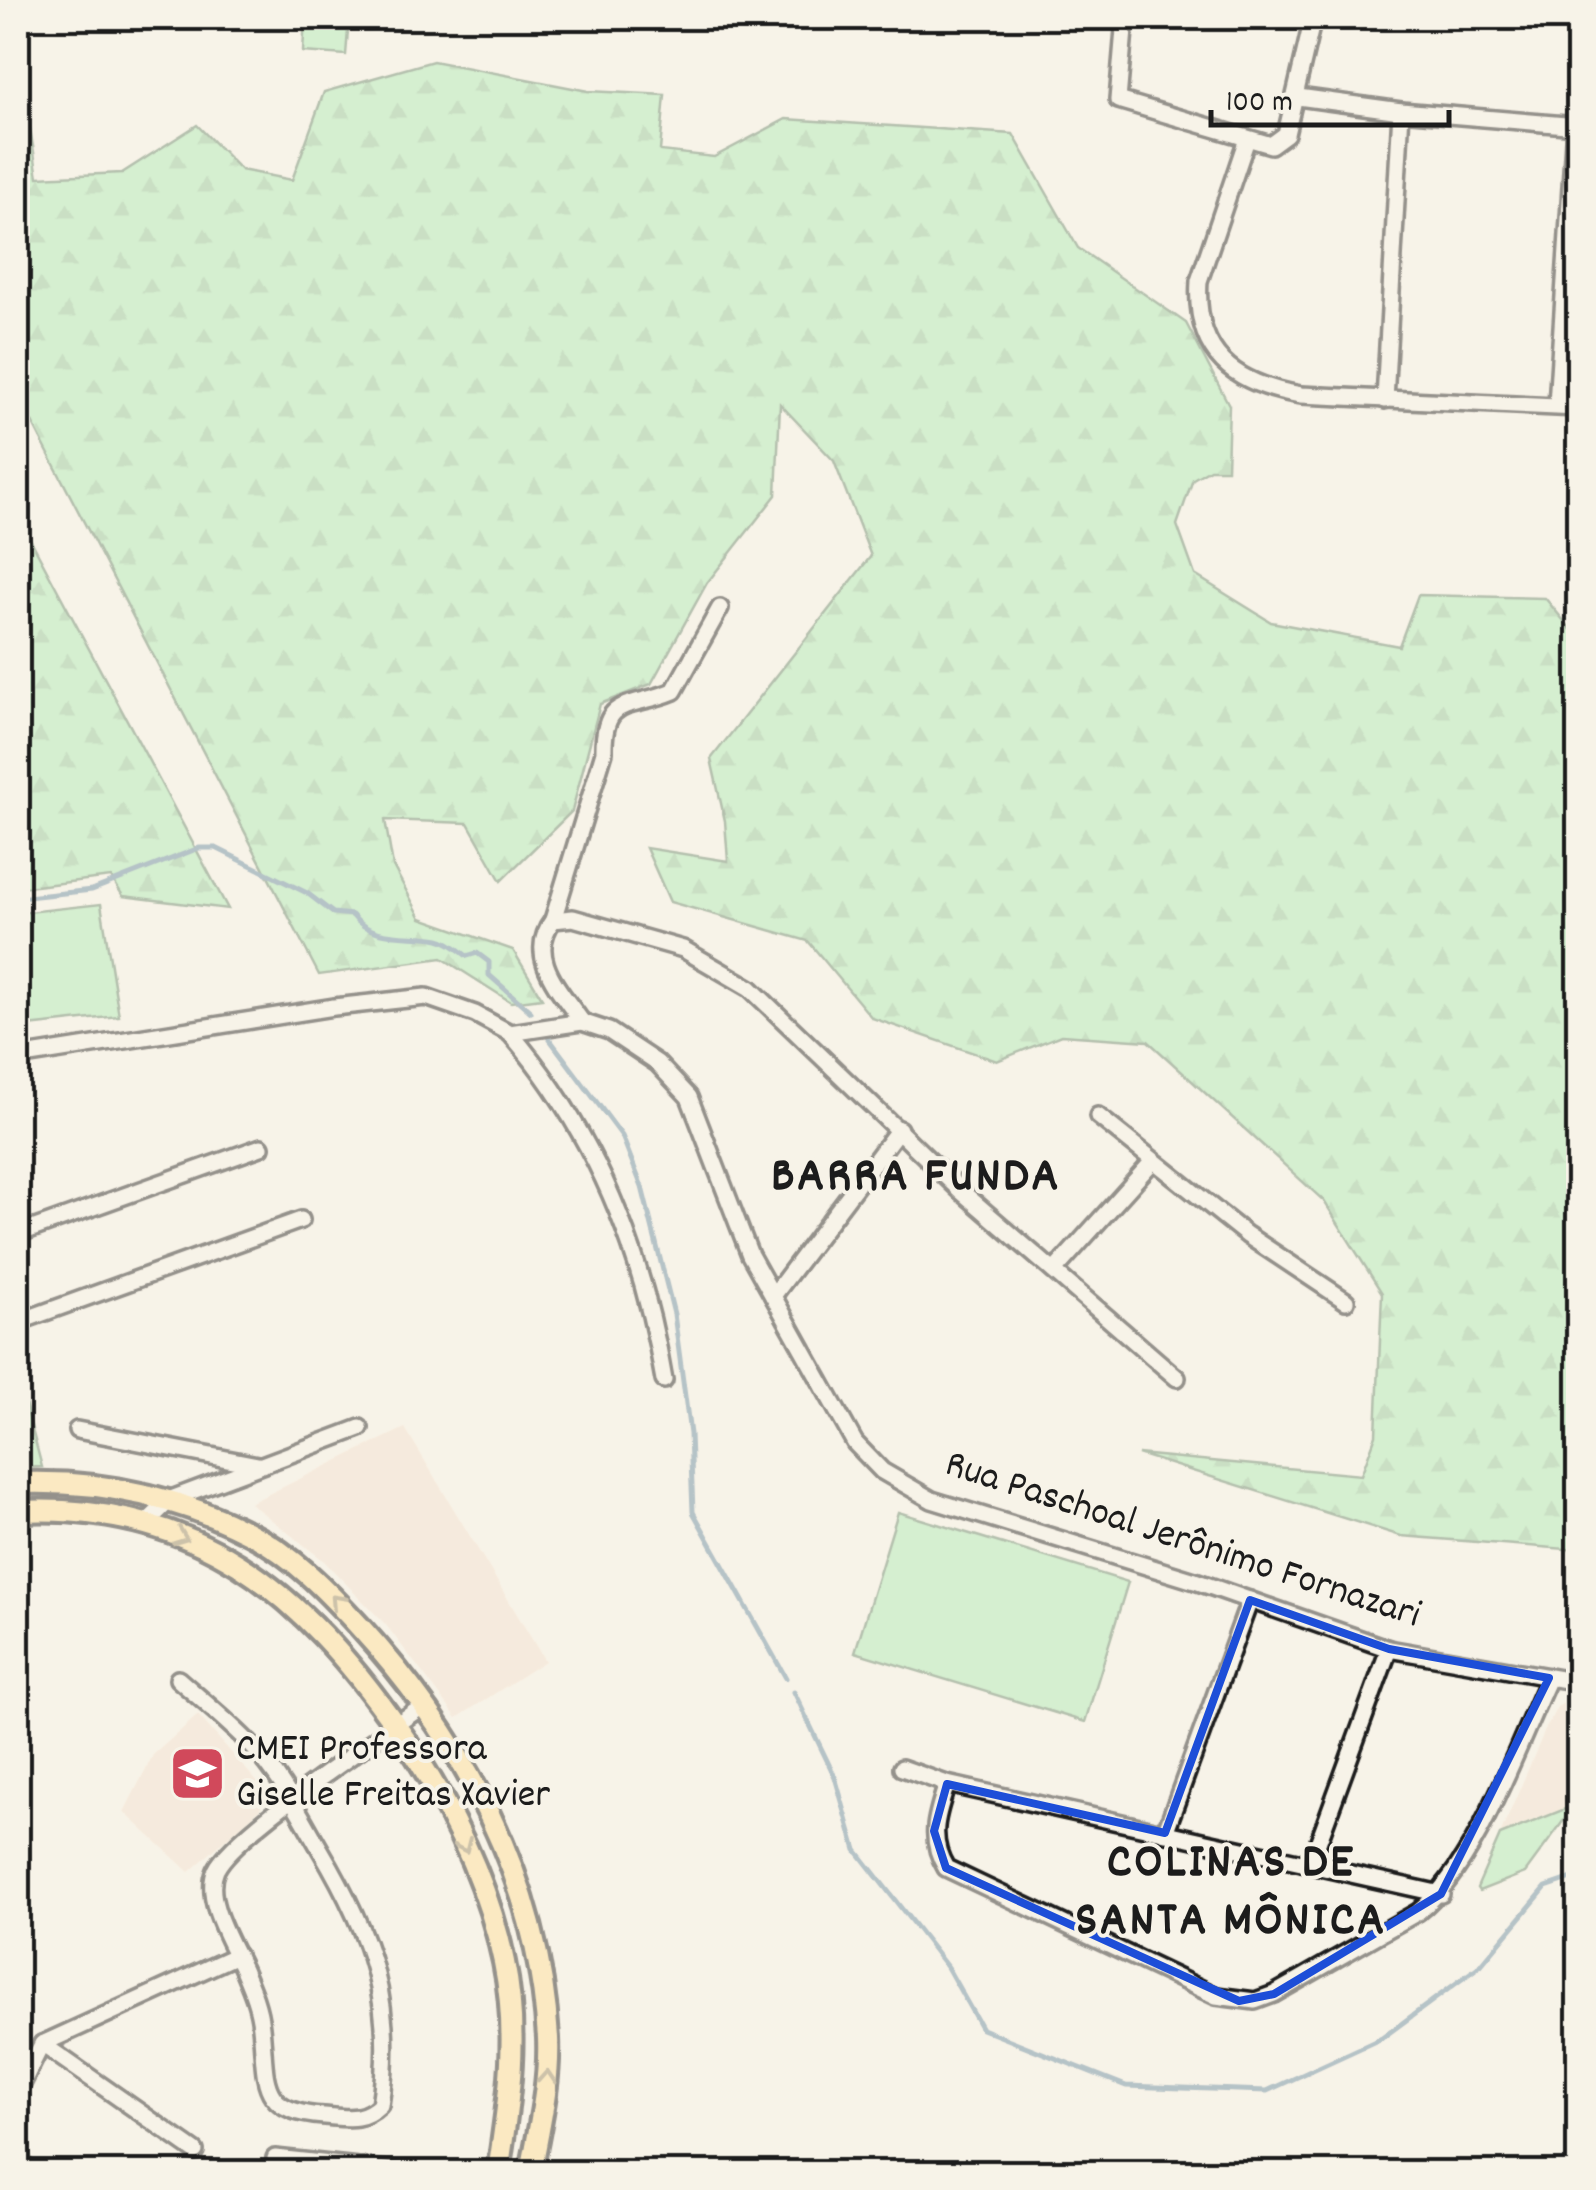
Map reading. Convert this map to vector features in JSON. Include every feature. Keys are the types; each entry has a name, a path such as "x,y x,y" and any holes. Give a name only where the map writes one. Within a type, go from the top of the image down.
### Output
{"main road":[{"path":"18,1484 72,1483 170,1498 255,1535 326,1590 378,1646 454,1745 518,1876 535,1944 548,2036 548,2082 530,2172"},
{"path":"18,1511 54,1509 145,1524 227,1556 284,1595 355,1670 396,1726 426,1768 462,1842 489,1905 504,1962 513,2044 512,2082 498,2172"},
{"path":"355,1670 378,1646"}],"street":[{"path":"1125,18 1118,100 1271,145 1283,141 1298,96 1313,18"},
{"path":"1557,405 1572,273 1578,78"},
{"path":"1298,96 1401,112 1577,126"},
{"path":"1384,400 1401,112"},
{"path":"1246,140 1199,281 1198,306 1203,330 1218,358 1262,389 1384,400 1578,408"},
{"path":"510,1033 582,1022 542,963 541,940 552,920 604,752 603,724 614,708 674,691 720,608"},
{"path":"552,920 573,918 683,950 750,988 1054,1272 1177,1378"},
{"path":"18,1056 334,1006 426,997 476,1014 510,1033 548,1078 634,1245 654,1317 664,1380"},
{"name":"Rua Paschoal Jerônimo Fornazari","path":"582,1022 609,1031 657,1063 689,1096 750,1255 855,1442 882,1471 932,1500 1250,1600 1390,1649 1578,1682"},
{"path":"1098,1116 1247,1235 1346,1301"},
{"path":"773,1296 898,1128"},
{"path":"18,1234 261,1146"},
{"path":"1054,1272 1153,1161"},
{"path":"18,1322 301,1220"},
{"path":"145,1524 170,1498 360,1428"},
{"path":"78,1430 258,1465"},
{"path":"1165,1833 1250,1600"},
{"path":"1310,1864 1390,1649"},
{"path":"947,1784 934,1831 946,1868 1216,1996 1255,2000 1274,1994 1418,1912 1440,1894 1462,1863 1549,1678"},
{"path":"178,1679 254,1748 294,1800 346,1889 373,1958 382,1988 386,2026 380,2105 360,2119 312,2116 281,2107 265,2084 257,2004 212,1895 214,1874 222,1859 294,1800 424,1705"},
{"path":"902,1768 947,1784 1440,1894"},
{"path":"18,2092 42,2044 237,1955"},
{"path":"42,2044 195,2151"},
{"path":"18,2154 28,2172"},
{"path":"275,2158 405,2172"}],"highlighted area":[{"path":"1250,1600 1389,1649 1549,1678 1441,1894 1274,1994 1239,2001 946,1868 934,1831 947,1784 1165,1833"}],"shaded area":[{"path":"405,1428 545,1661 457,1718 386,1625 323,1560 250,1503"},
{"path":"1578,1698 1575,1805 1500,1835 1557,1707"},
{"name":"CMEI Professora Giselle Freitas Xavier","path":"198,1715 268,1794 259,1810 189,1872 124,1812 153,1755"}],"green space":[{"path":"305,18 349,18 346,55 303,52"},
{"path":"18,55 38,177 122,173 197,125 241,170 292,180 324,92 433,61 588,91 665,95 660,151 714,157 786,119 1013,134 1078,248 1186,323 1229,405 1227,469 1210,469 1193,479 1177,525 1195,575 1271,622 1399,646 1418,595 1545,598 1578,638 1578,1550 1401,1536 1138,1454 1361,1475 1376,1435 1382,1293 1324,1201 1148,1041 1061,1035 997,1061 872,1018 808,941 670,902 646,848 728,861 725,821 711,759 871,556 834,461 780,404 776,495 707,583 651,684 600,704 572,811 501,881 468,823 385,820 393,866 421,918 513,950 542,998 511,1002 442,958 319,975 18,395"},
{"path":"18,516 228,909 123,896 111,877 18,888"},
{"path":"101,904 119,1016 18,1027 18,913"},
{"path":"18,1377 42,1467 18,1468"},
{"path":"898,1512 1128,1582 1085,1722 855,1652"},
{"path":"1575,1805 1525,1873 1479,1891 1500,1835"}],"waterway":[{"path":"18,898 92,890 199,848 216,848 307,893 333,913 352,915 370,929 439,939 467,956 477,953 489,962 489,975 531,1012"},
{"path":"548,1037 622,1136 642,1187 674,1314 690,1434 693,1512 786,1678"},
{"path":"794,1692 835,1777 856,1850 947,1967 982,2029 1126,2086 1267,2091 1382,2038 1481,1965 1546,1887 1578,1876"}],"place":[{"name":"CMEI Professora Giselle Freitas Xavier","path":"197,1774"}],"district":[{"name":"BARRA FUNDA","path":"916,1179"},
{"name":"COLINAS DE SANTA MÔNICA","path":"1231,1894"}]}
